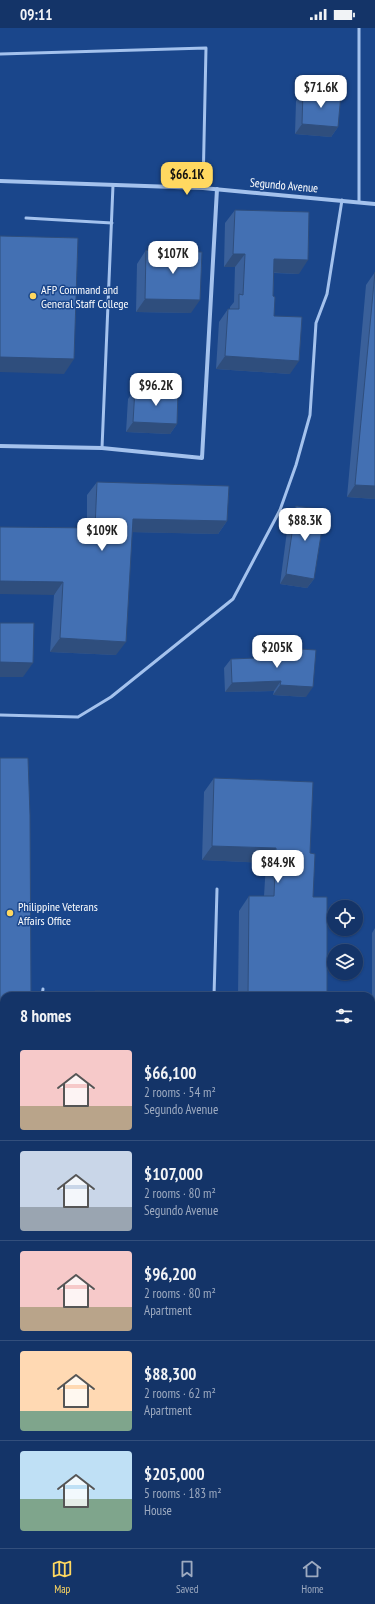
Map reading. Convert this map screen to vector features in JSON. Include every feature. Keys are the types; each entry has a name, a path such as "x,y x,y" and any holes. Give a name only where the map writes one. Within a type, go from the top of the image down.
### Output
{"street":[{"name":"Segundo Avenue","path":"0,180 203,188 375,204"},
{"path":"0,446 102,448 202,458 217,189"}],"lane":[{"path":"359,28 359,202"},
{"path":"0,54 206,48 203,188"},
{"path":"102,448 113,185"},
{"path":"0,715 78,717 111,697 233,599 280,510 296,465 310,415 316,323 326,294 342,200"},
{"path":"26,218 112,223"},
{"path":"214,992 217,889"}],"building":[{"path":"303,91 341,94 338,127 302,124"},
{"path":"235,210 309,212 308,260 274,259 274,316 302,317 299,361 225,356 228,309 239,309 239,294 243,295 245,254 233,254"},
{"name":"AFP Command and General Staff College","path":"0,236 78,238 74,359 0,357"},
{"path":"146,250 202,252 200,300 145,299"},
{"path":"375,272 375,486 355,485"},
{"path":"135,389 178,391 177,424 133,422"},
{"path":"97,482 229,486 227,521 133,519 126,642 60,638 63,582 0,581 0,527 95,528"},
{"path":"296,506 325,510 314,579 286,574"},
{"path":"0,623 34,623 33,663 0,662"},
{"path":"283,648 316,650 313,687 280,685 281,681 232,683 231,659 282,657"},
{"name":"Philippine Veterans Affairs Office","path":"0,758 28,758 30,815 31,992 0,992"},
{"path":"214,778 313,782 310,853 315,854 313,897 327,897 327,992 248,992 249,896 274,896 276,848 212,846"},
{"path":"95,991 144,992 95,992"}],"place":[{"name":"AFP Command and General Staff College","path":"33,296"},
{"name":"Philippine Veterans Affairs Office","path":"10,913"}]}
